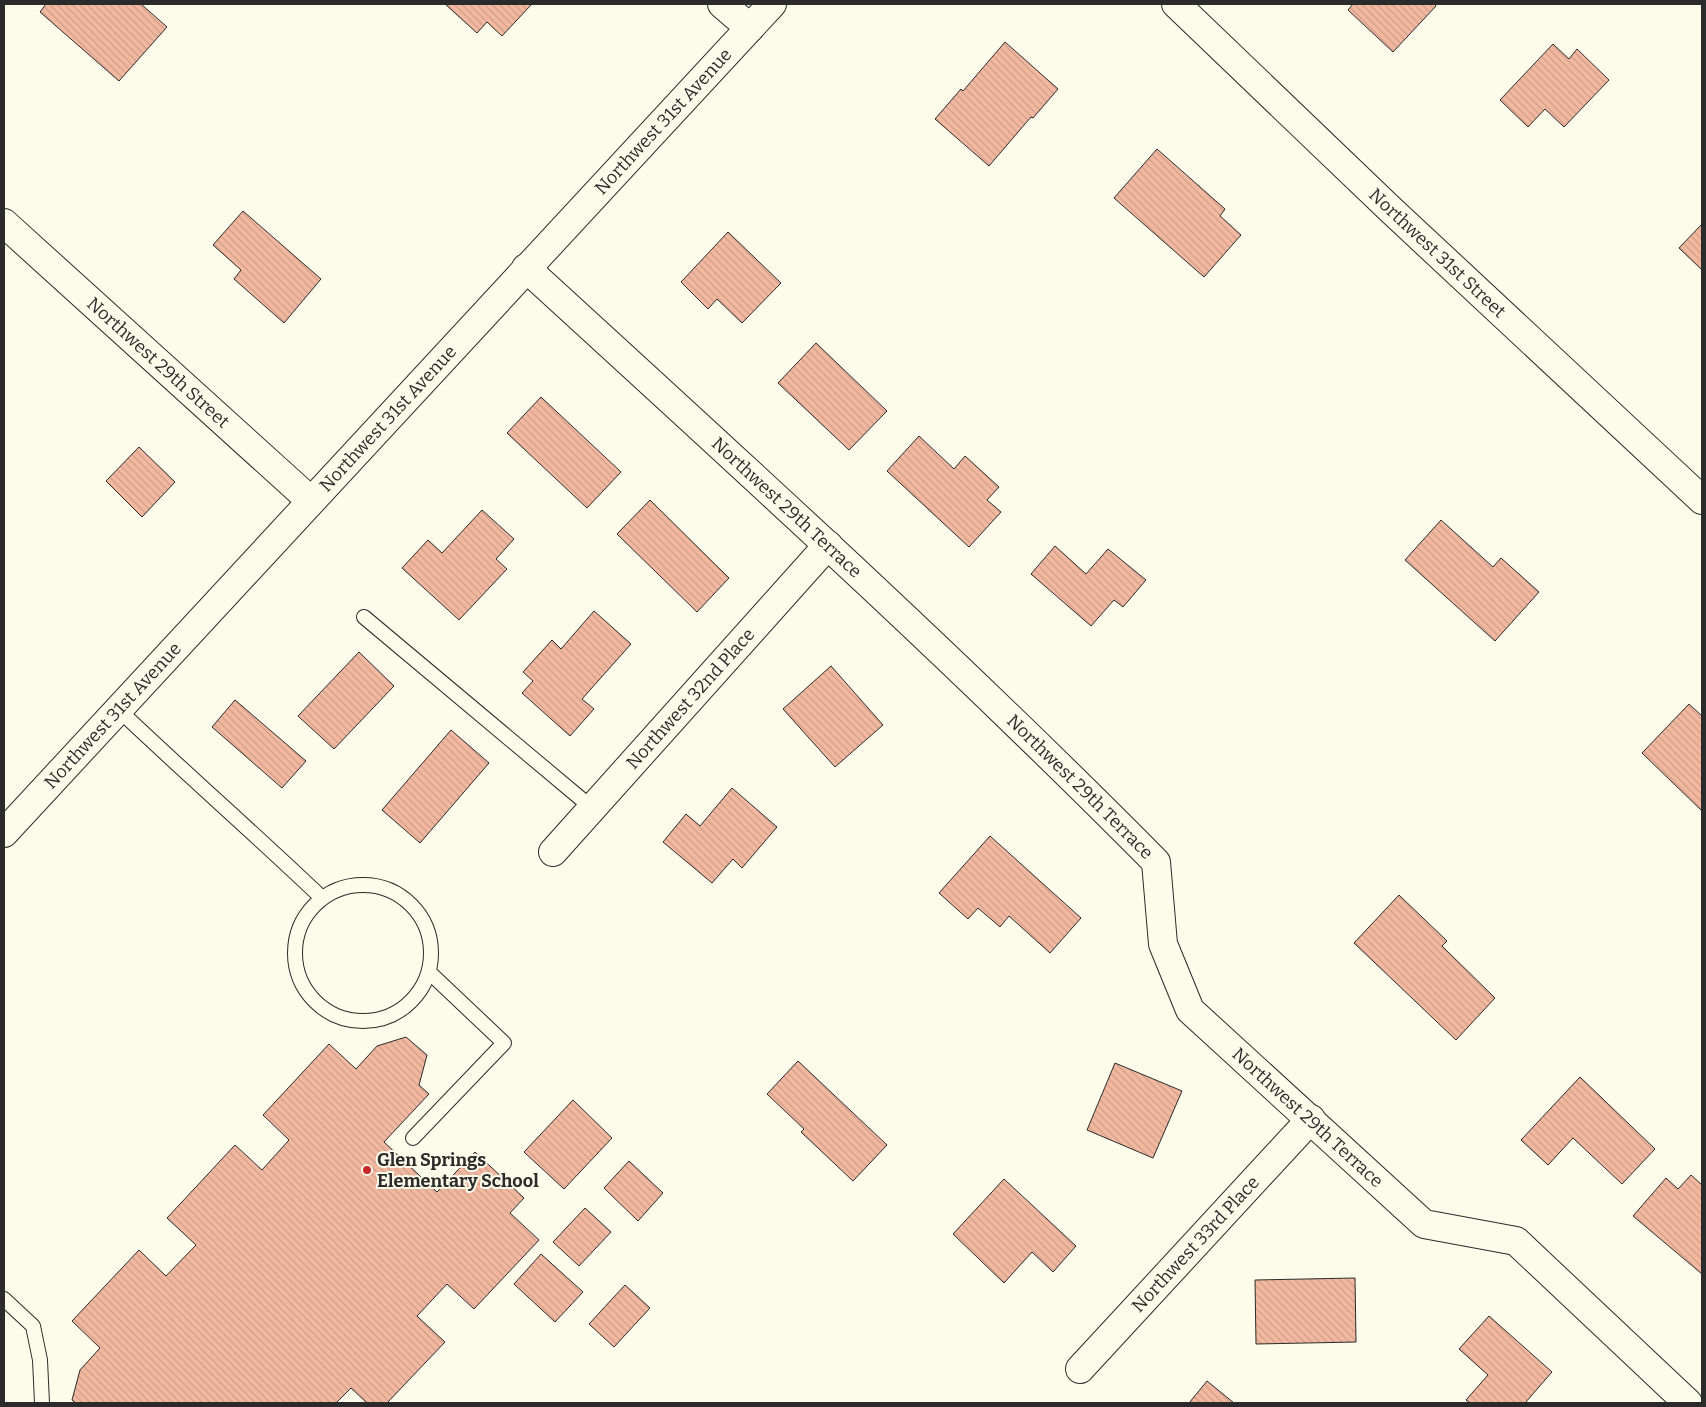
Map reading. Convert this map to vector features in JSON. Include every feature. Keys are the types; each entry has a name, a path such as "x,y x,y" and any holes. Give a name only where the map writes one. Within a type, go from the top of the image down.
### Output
{"street":[{"path":"722,4 750,28"},
{"name":"Northwest 31st Avenue","path":"4,833 772,4"},
{"name":"Northwest 31st Street","path":"1176,4 1390,210 1702,500"},
{"name":"Northwest 29th Street","path":"4,224 311,501"},
{"name":"Northwest 29th Terrace","path":"526,268 828,545 1100,805 1156,862 1162,944 1190,1010 1312,1119 1424,1224 1516,1242 1679,1400"},
{"name":"Northwest 32nd Place","path":"553,852 828,545"},
{"name":"Northwest 33rd Place","path":"1080,1369 1312,1119"}],"lane":[{"path":"364,617 592,808"},
{"path":"118,709 322,898"},
{"path":"362,884 383,887 402,896 417,911 428,930 432,950 429,972 420,991 404,1008 382,1019 358,1022 335,1017 315,1004 301,984 294,961 296,938 305,915 322,898 340,888 362,884"},
{"path":"414,1138 504,1043 429,972"},
{"path":"4,1300 32,1326 40,1360 42,1403"}],"building":[{"path":"46,4 141,4 167,27 119,81 40,12"},
{"path":"445,4 531,5 502,36 487,22 477,33"},
{"path":"1353,4 1434,4 1436,6 1393,52 1348,10"},
{"path":"1005,42 1058,89 989,166 935,119 961,89 963,91"},
{"path":"1553,44 1569,59 1577,49 1609,80 1564,127 1545,109 1528,127 1500,100"},
{"path":"1157,149 1225,209 1220,216 1241,235 1204,277 1114,198"},
{"path":"243,211 321,279 284,323 234,279 241,270 213,245"},
{"path":"1702,224 1702,270 1679,248"},
{"path":"728,232 781,283 742,323 717,299 708,309 681,282"},
{"path":"816,343 887,411 849,450 778,383"},
{"path":"541,397 621,472 587,508 507,433"},
{"path":"919,436 954,469 965,456 999,487 987,500 1001,512 969,547 887,471"},
{"path":"139,447 175,482 142,517 106,481"},
{"path":"650,500 729,578 697,612 617,534"},
{"path":"482,510 514,539 496,559 507,569 459,620 402,568 428,540 442,553"},
{"path":"1441,520 1493,567 1501,558 1539,592 1495,641 1405,560"},
{"path":"1055,546 1086,574 1108,549 1146,580 1123,607 1114,600 1091,626 1031,574"},
{"path":"594,611 631,644 582,699 594,709 570,736 522,693 533,681 523,672 552,640 561,649"},
{"path":"359,652 394,686 334,749 298,716"},
{"path":"831,666 883,725 835,767 783,709"},
{"path":"235,700 306,761 282,788 212,727"},
{"path":"1689,704 1702,716 1702,811 1642,753"},
{"path":"451,730 489,763 420,843 382,810"},
{"path":"732,788 777,827 742,868 733,859 712,883 663,842 686,814 700,826"},
{"path":"990,836 1081,918 1050,953 1009,916 1000,927 978,908 968,919 939,893"},
{"path":"1399,895 1447,941 1442,946 1495,998 1456,1040 1354,943"},
{"path":"406,1037 427,1055 419,1085 429,1094 384,1142 437,1192 475,1152 524,1198 510,1213 539,1240 474,1309 447,1284 417,1316 445,1342 387,1403 367,1403 351,1388 336,1403 76,1403 72,1400 80,1370 100,1348 72,1321 139,1250 166,1276 196,1245 167,1218 235,1145 262,1170 289,1140 263,1115 329,1044 356,1069 377,1046"},
{"path":"798,1061 887,1145 853,1181 801,1132 804,1129 767,1094"},
{"path":"1115,1063 1182,1091 1153,1158 1087,1130"},
{"path":"1580,1077 1655,1149 1622,1184 1573,1138 1548,1165 1521,1140"},
{"path":"573,1100 612,1138 564,1189 524,1152"},
{"path":"629,1161 663,1193 638,1221 604,1188"},
{"path":"1691,1175 1702,1185 1702,1274 1633,1216 1666,1178 1678,1189"},
{"path":"1004,1179 1076,1246 1053,1272 1032,1252 1004,1283 953,1234"},
{"path":"585,1208 611,1232 579,1266 553,1242"},
{"path":"541,1254 583,1292 555,1322 514,1284"},
{"path":"1355,1278 1356,1342 1256,1344 1255,1280"},
{"path":"625,1285 650,1308 614,1347 589,1324"},
{"path":"1489,1316 1552,1372 1525,1403 1470,1403 1466,1400 1488,1375 1459,1349"},
{"path":"1207,1381 1234,1403 1189,1403"}],"place":[{"name":"Glen Springs Elementary School","path":"367,1170"}]}
